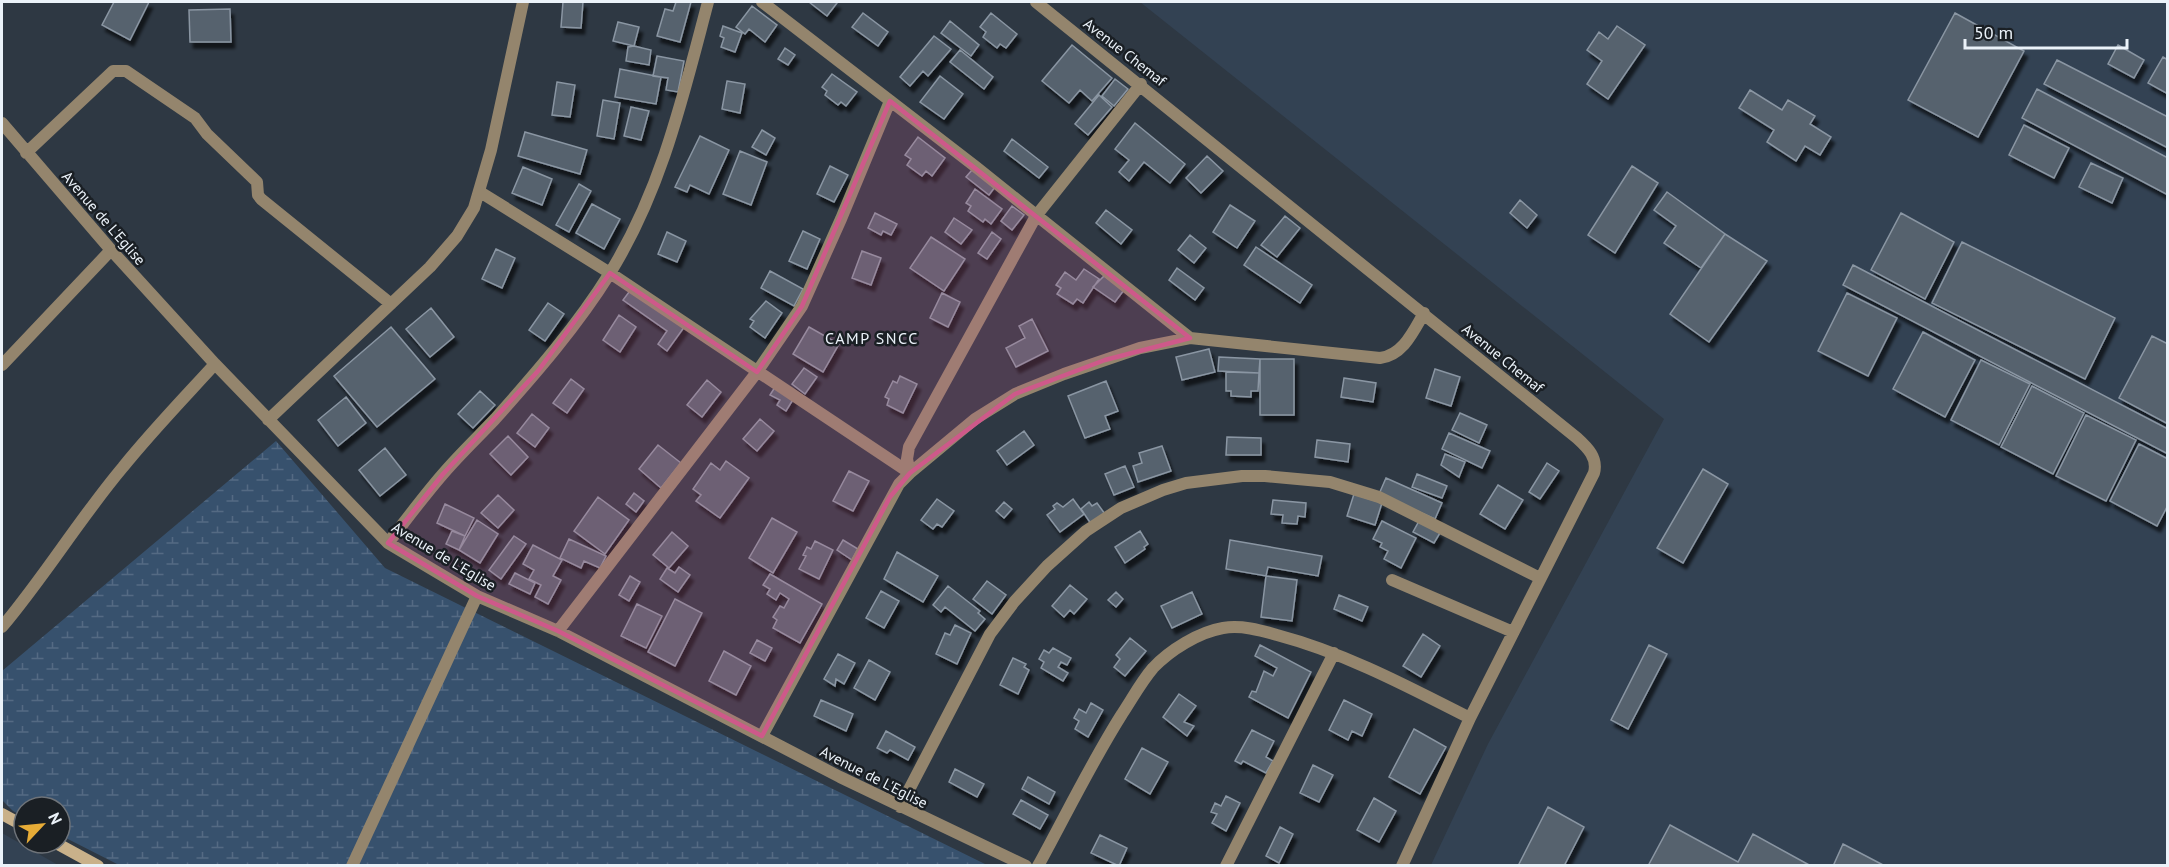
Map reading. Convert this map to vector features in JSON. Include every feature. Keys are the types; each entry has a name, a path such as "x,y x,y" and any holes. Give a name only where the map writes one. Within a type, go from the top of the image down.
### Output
{"street":[{"path":"268,420 430,267 457,236 474,208 480,192 523,2"},
{"path":"388,543 443,474 538,370 583,314 610,273 644,205 671,141 708,2"},
{"path":"762,2 1190,338"},
{"name":"Avenue Chemaf","path":"1036,2 1424,313 1577,438 1594,457 1594,473 1470,718 1402,866"},
{"path":"26,153 113,71 126,71 195,118 207,134 257,182 258,195 261,199 391,304"},
{"path":"910,472 909,447 1036,216 1141,84"},
{"path":"558,631 757,372 802,306 890,101"},
{"name":"Avenue de L'Eglise","path":"2,123 111,250 215,364 388,543 477,596 558,631 900,807 1026,866"},
{"path":"480,192 610,273 910,472"},
{"path":"2,365 111,250"},
{"path":"762,736 890,497 910,472 975,419 1015,394 1105,360 1140,348 1190,338 1380,358 1389,357 1403,346 1424,313"},
{"path":"2,627 30,593 123,466 215,364"},
{"path":"900,807 985,643 1014,602 1047,566 1086,531 1121,508 1163,490 1186,483 1242,476 1330,482 1379,497 1540,578"},
{"path":"1392,580 1513,632"},
{"path":"352,866 477,596"},
{"path":"1038,866 1106,740 1143,682 1167,655 1202,635 1223,628 1242,627 1308,643 1334,653 1470,718"},
{"path":"1226,866 1334,653"},
{"path":"72,852 98,866"}],"highlighted area":[{"path":"890,101 1190,338 1105,360 1015,394 910,473 890,497 762,736 558,631 477,596 388,543 443,474 538,371 610,273 757,372 802,306"}],"shaded area":[{"path":"1140,2 2167,2 2167,865 1431,865 1488,744 1664,419"},
{"path":"2,833 12,839 12,855 40,855 58,865 2,865"}],"green space":[{"path":"276,441 385,568 987,865 119,865 72,841 72,795 12,795 12,810 2,800 2,671"}],"building":[{"path":"114,2 149,2 130,40 102,25"},
{"path":"563,2 583,2 581,28 561,27"},
{"path":"676,2 691,2 680,42 657,36 665,9 673,11"},
{"path":"809,2 835,2 837,3 827,16"},
{"path":"752,6 777,25 765,42 749,29 745,34 736,27"},
{"path":"230,9 231,42 190,42 189,10"},
{"path":"863,13 888,32 878,46 852,27"},
{"path":"991,13 1017,34 1006,48 1000,44 997,48 983,37 986,32 980,27"},
{"path":"1955,13 2024,51 1978,137 1908,100"},
{"path":"950,21 979,45 971,56 941,33"},
{"path":"618,22 639,27 634,46 613,41"},
{"path":"723,26 742,33 735,52 721,47 724,38 720,36"},
{"path":"1617,26 1645,45 1608,99 1587,84 1602,61 1587,50 1599,32 1608,39"},
{"path":"934,36 951,49 928,76 923,71 910,86 900,77"},
{"path":"1072,45 1112,78 1092,101 1080,90 1069,103 1042,81"},
{"path":"2118,45 2144,60 2134,78 2108,64"},
{"path":"628,47 651,50 649,65 626,61"},
{"path":"785,48 795,55 788,65 778,59"},
{"path":"960,50 993,77 984,89 950,62"},
{"path":"657,56 684,61 678,92 666,90 668,78 653,76"},
{"path":"2163,57 2168,60 2168,94 2148,83"},
{"path":"2057,60 2168,117 2168,148 2044,84"},
{"path":"620,69 661,77 656,104 615,97"},
{"path":"832,74 857,92 846,106 841,102 838,105 825,95 827,91 822,87"},
{"path":"940,76 963,94 944,119 920,102"},
{"path":"1115,79 1128,89 1114,106 1102,96"},
{"path":"727,81 745,84 740,113 722,109"},
{"path":"557,82 575,85 570,117 552,115"},
{"path":"2037,89 2168,158 2168,195 2022,118"},
{"path":"1750,90 1782,110 1788,100 1815,116 1810,124 1831,137 1820,155 1805,146 1796,161 1767,142 1774,130 1739,108"},
{"path":"1099,95 1112,107 1088,135 1075,124"},
{"path":"603,100 620,103 614,139 597,136"},
{"path":"631,107 649,111 641,140 624,136"},
{"path":"1135,123 1185,164 1170,183 1144,162 1129,181 1119,172 1129,160 1115,149"},
{"path":"2024,125 2069,148 2054,178 2009,155"},
{"path":"762,130 775,138 766,155 752,147"},
{"path":"525,132 587,150 580,174 518,156"},
{"path":"700,136 729,150 709,194 690,185 687,192 675,187"},
{"path":"918,137 945,158 932,176 926,171 922,176 907,165 911,159 905,155"},
{"path":"1012,139 1048,167 1039,178 1004,151"},
{"path":"740,151 767,162 751,205 723,194"},
{"path":"1207,156 1223,171 1201,193 1186,178"},
{"path":"2091,163 2123,178 2112,203 2079,187"},
{"path":"830,166 848,175 834,202 817,194"},
{"path":"1632,166 1658,183 1615,253 1588,235"},
{"path":"523,167 552,179 542,205 512,193"},
{"path":"972,170 995,187 989,195 966,177"},
{"path":"579,184 591,191 569,232 556,225"},
{"path":"975,189 1002,209 991,224 985,219 983,222 968,211 971,206 966,203"},
{"path":"1667,192 1725,234 1701,268 1664,243 1676,226 1654,210"},
{"path":"1520,200 1537,215 1527,228 1510,213"},
{"path":"592,204 620,219 604,249 576,233"},
{"path":"1230,205 1255,221 1237,248 1213,232"},
{"path":"1012,206 1024,215 1012,230 1001,221"},
{"path":"1106,210 1132,230 1121,244 1096,223"},
{"path":"875,213 897,224 891,235 883,231 881,235 868,228"},
{"path":"1901,213 1954,242 1925,299 1871,270"},
{"path":"1285,216 1300,228 1277,257 1261,245"},
{"path":"954,218 972,230 961,244 945,232"},
{"path":"803,231 820,239 807,269 789,261"},
{"path":"667,232 686,241 677,262 658,254"},
{"path":"992,232 1001,239 987,259 978,253"},
{"path":"1725,234 1767,261 1709,342 1670,314"},
{"path":"1190,235 1206,248 1194,263 1178,250"},
{"path":"931,237 965,259 944,291 910,268"},
{"path":"1962,242 2115,318 2085,379 1932,303"},
{"path":"1256,247 1312,285 1300,303 1244,265"},
{"path":"496,249 515,258 502,288 482,279"},
{"path":"862,251 881,258 871,285 852,278"},
{"path":"1853,265 2168,429 2168,454 1843,285"},
{"path":"1177,268 1204,288 1195,300 1169,280"},
{"path":"1084,269 1099,279 1083,303 1077,299 1073,304 1057,294 1061,288 1056,285 1065,272 1076,280"},
{"path":"770,271 803,289 794,306 761,288"},
{"path":"1104,276 1124,290 1115,302 1093,287"},
{"path":"632,288 685,326 667,351 658,344 667,331 623,300"},
{"path":"942,293 960,302 948,327 930,318"},
{"path":"1847,293 1897,318 1868,376 1818,351"},
{"path":"766,301 782,313 765,338 750,327 754,321 750,319"},
{"path":"548,303 564,314 545,341 529,330"},
{"path":"431,308 454,337 430,357 406,329"},
{"path":"619,315 636,327 620,352 603,340"},
{"path":"1032,319 1048,351 1016,367 1006,348 1025,338 1019,326"},
{"path":"391,327 435,379 377,427 334,376"},
{"path":"809,327 839,344 823,372 793,354"},
{"path":"1923,332 1975,360 1945,417 1893,389"},
{"path":"2152,336 2168,344 2168,424 2119,398"},
{"path":"1209,349 1215,372 1182,380 1176,357"},
{"path":"1219,357 1260,359 1259,373 1218,371"},
{"path":"1260,359 1294,359 1294,415 1260,415"},
{"path":"1981,360 2030,384 1999,445 1951,420"},
{"path":"804,368 817,377 805,394 792,384"},
{"path":"1435,369 1460,377 1451,406 1426,398"},
{"path":"1226,372 1259,373 1258,391 1251,391 1251,397 1231,396 1231,391 1226,391"},
{"path":"900,376 917,384 903,413 887,405 889,399 885,397 893,381 897,383"},
{"path":"1344,378 1376,383 1373,402 1341,397"},
{"path":"571,379 584,389 567,413 553,403"},
{"path":"707,380 721,392 702,417 687,405"},
{"path":"1106,381 1118,411 1105,416 1110,429 1085,438 1068,396"},
{"path":"2032,386 2084,413 2053,474 2001,447"},
{"path":"775,387 794,398 786,411 777,405 780,400 770,395"},
{"path":"480,391 495,405 473,428 458,414"},
{"path":"346,397 366,423 338,446 318,420"},
{"path":"1460,413 1487,425 1479,443 1452,430"},
{"path":"532,414 549,428 535,447 517,433"},
{"path":"2086,415 2136,440 2106,501 2056,476"},
{"path":"760,419 774,431 757,451 743,439"},
{"path":"1024,431 1034,445 1007,465 997,451"},
{"path":"1449,433 1490,451 1482,468 1442,449"},
{"path":"508,436 528,457 511,475 490,454"},
{"path":"1227,437 1261,438 1261,455 1226,455"},
{"path":"1317,440 1350,444 1348,462 1315,457"},
{"path":"2139,444 2168,459 2168,505 2157,526 2110,501"},
{"path":"658,445 681,463 661,488 639,469"},
{"path":"1162,446 1171,471 1138,482 1133,466 1142,463 1139,453"},
{"path":"385,448 406,475 380,496 359,470"},
{"path":"1445,454 1465,462 1459,477 1441,465"},
{"path":"726,461 749,478 720,518 696,501 701,495 693,489 711,463 720,470"},
{"path":"1547,463 1559,471 1540,499 1529,492"},
{"path":"1125,466 1134,487 1114,495 1105,474"},
{"path":"1703,469 1728,484 1683,563 1657,548"},
{"path":"849,471 869,481 853,511 833,501"},
{"path":"1417,474 1447,486 1442,498 1412,487"},
{"path":"1386,478 1442,503 1435,519 1379,494"},
{"path":"1498,485 1523,500 1505,529 1480,514"},
{"path":"634,493 644,501 636,512 626,504"},
{"path":"1354,494 1382,503 1375,525 1347,516"},
{"path":"498,495 514,510 498,528 481,513"},
{"path":"598,497 629,520 605,554 574,531"},
{"path":"937,499 954,511 942,527 937,524 933,529 921,520"},
{"path":"1073,499 1084,514 1060,532 1047,515 1055,509 1053,506 1057,503 1063,507"},
{"path":"1273,500 1306,503 1305,517 1298,516 1297,524 1282,523 1283,515 1271,514"},
{"path":"1004,502 1012,509 1004,518 996,511"},
{"path":"1089,502 1092,506 1097,503 1105,514 1091,524 1081,509"},
{"path":"445,504 474,518 465,536 437,523"},
{"path":"772,518 797,532 773,573 749,558"},
{"path":"477,520 498,534 480,563 459,550"},
{"path":"1382,521 1416,538 1401,568 1384,559 1388,551 1380,547 1382,543 1373,539"},
{"path":"1419,521 1440,533 1434,543 1413,532"},
{"path":"452,531 465,536 459,550 446,544"},
{"path":"1140,531 1148,544 1144,547 1145,549 1125,563 1115,547"},
{"path":"672,532 688,546 669,568 653,555"},
{"path":"514,536 526,544 501,579 489,570"},
{"path":"569,539 606,556 600,568 584,561 581,568 560,558"},
{"path":"843,540 858,549 852,560 837,550"},
{"path":"1230,540 1322,556 1318,576 1268,567 1266,576 1226,569"},
{"path":"815,541 833,550 819,579 799,569 806,556 803,555 807,547 811,549"},
{"path":"533,545 562,560 553,576 561,580 548,604 535,597 541,585 529,579 534,570 523,564"},
{"path":"897,552 938,576 923,602 884,579"},
{"path":"679,567 690,575 678,592 660,579 667,568 675,573"},
{"path":"515,573 535,583 530,594 509,584"},
{"path":"770,574 822,604 800,643 773,628 777,620 773,617 780,606 784,608 789,599 780,593 776,600 767,594 770,589 763,585"},
{"path":"630,576 640,582 629,601 619,595"},
{"path":"1266,576 1297,580 1292,621 1261,617"},
{"path":"987,581 1006,595 992,614 973,599"},
{"path":"1070,585 1087,599 1074,614 1070,610 1064,617 1052,606"},
{"path":"948,586 980,611 978,613 985,619 975,631 945,607 941,612 933,605"},
{"path":"881,591 899,601 884,628 866,618"},
{"path":"1116,592 1123,599 1116,607 1108,600"},
{"path":"1192,592 1202,614 1172,628 1161,606"},
{"path":"1339,595 1368,607 1362,621 1334,609"},
{"path":"675,599 702,613 675,666 648,652"},
{"path":"637,604 662,616 646,648 621,636"},
{"path":"955,625 971,633 957,664 936,654 945,633 950,635"},
{"path":"1423,634 1440,646 1421,677 1403,666"},
{"path":"1130,638 1146,651 1125,676 1114,667 1120,659 1116,655"},
{"path":"757,640 772,648 765,661 750,653"},
{"path":"1260,645 1311,672 1288,718 1249,697 1252,691 1256,692 1264,671 1273,676 1277,668 1255,656"},
{"path":"1649,645 1667,654 1628,729 1611,720"},
{"path":"1053,648 1071,658 1067,665 1061,662 1058,667 1068,673 1063,681 1041,668 1044,662 1039,659 1044,650 1049,653"},
{"path":"724,651 751,666 736,695 709,681"},
{"path":"838,654 855,663 844,684 836,679 835,686 824,679"},
{"path":"1013,658 1026,664 1024,667 1029,670 1018,694 1000,685"},
{"path":"869,660 890,672 875,700 854,688"},
{"path":"1179,694 1196,706 1184,722 1194,726 1187,736 1163,717"},
{"path":"821,700 853,714 846,731 814,716"},
{"path":"1344,700 1372,714 1362,736 1352,731 1348,740 1329,730"},
{"path":"1091,703 1103,710 1088,737 1075,729 1079,721 1074,718 1079,709 1086,713"},
{"path":"1414,729 1446,747 1420,794 1389,777"},
{"path":"1252,730 1274,741 1266,757 1273,761 1266,773 1243,761 1241,764 1235,761"},
{"path":"886,731 915,747 908,760 890,750 887,753 877,748"},
{"path":"1142,748 1168,762 1150,794 1125,779"},
{"path":"1313,765 1333,775 1319,802 1300,793"},
{"path":"955,769 984,784 977,797 949,782"},
{"path":"1028,777 1055,792 1049,804 1022,789"},
{"path":"1226,796 1240,803 1226,831 1212,823 1217,814 1211,812 1215,803 1221,806"},
{"path":"1374,798 1396,811 1379,842 1357,830"},
{"path":"1021,800 1048,815 1040,829 1013,814"},
{"path":"1548,807 1584,827 1564,866 1518,866"},
{"path":"1670,825 1738,862 1753,834 1811,866 1648,866"},
{"path":"1280,827 1293,834 1279,863 1266,856"},
{"path":"1100,835 1127,848 1119,866 1091,853"},
{"path":"1843,844 1885,866 1837,866 1834,864"}],"district":[{"name":"CAMP SNCC","path":"872,338"}]}
